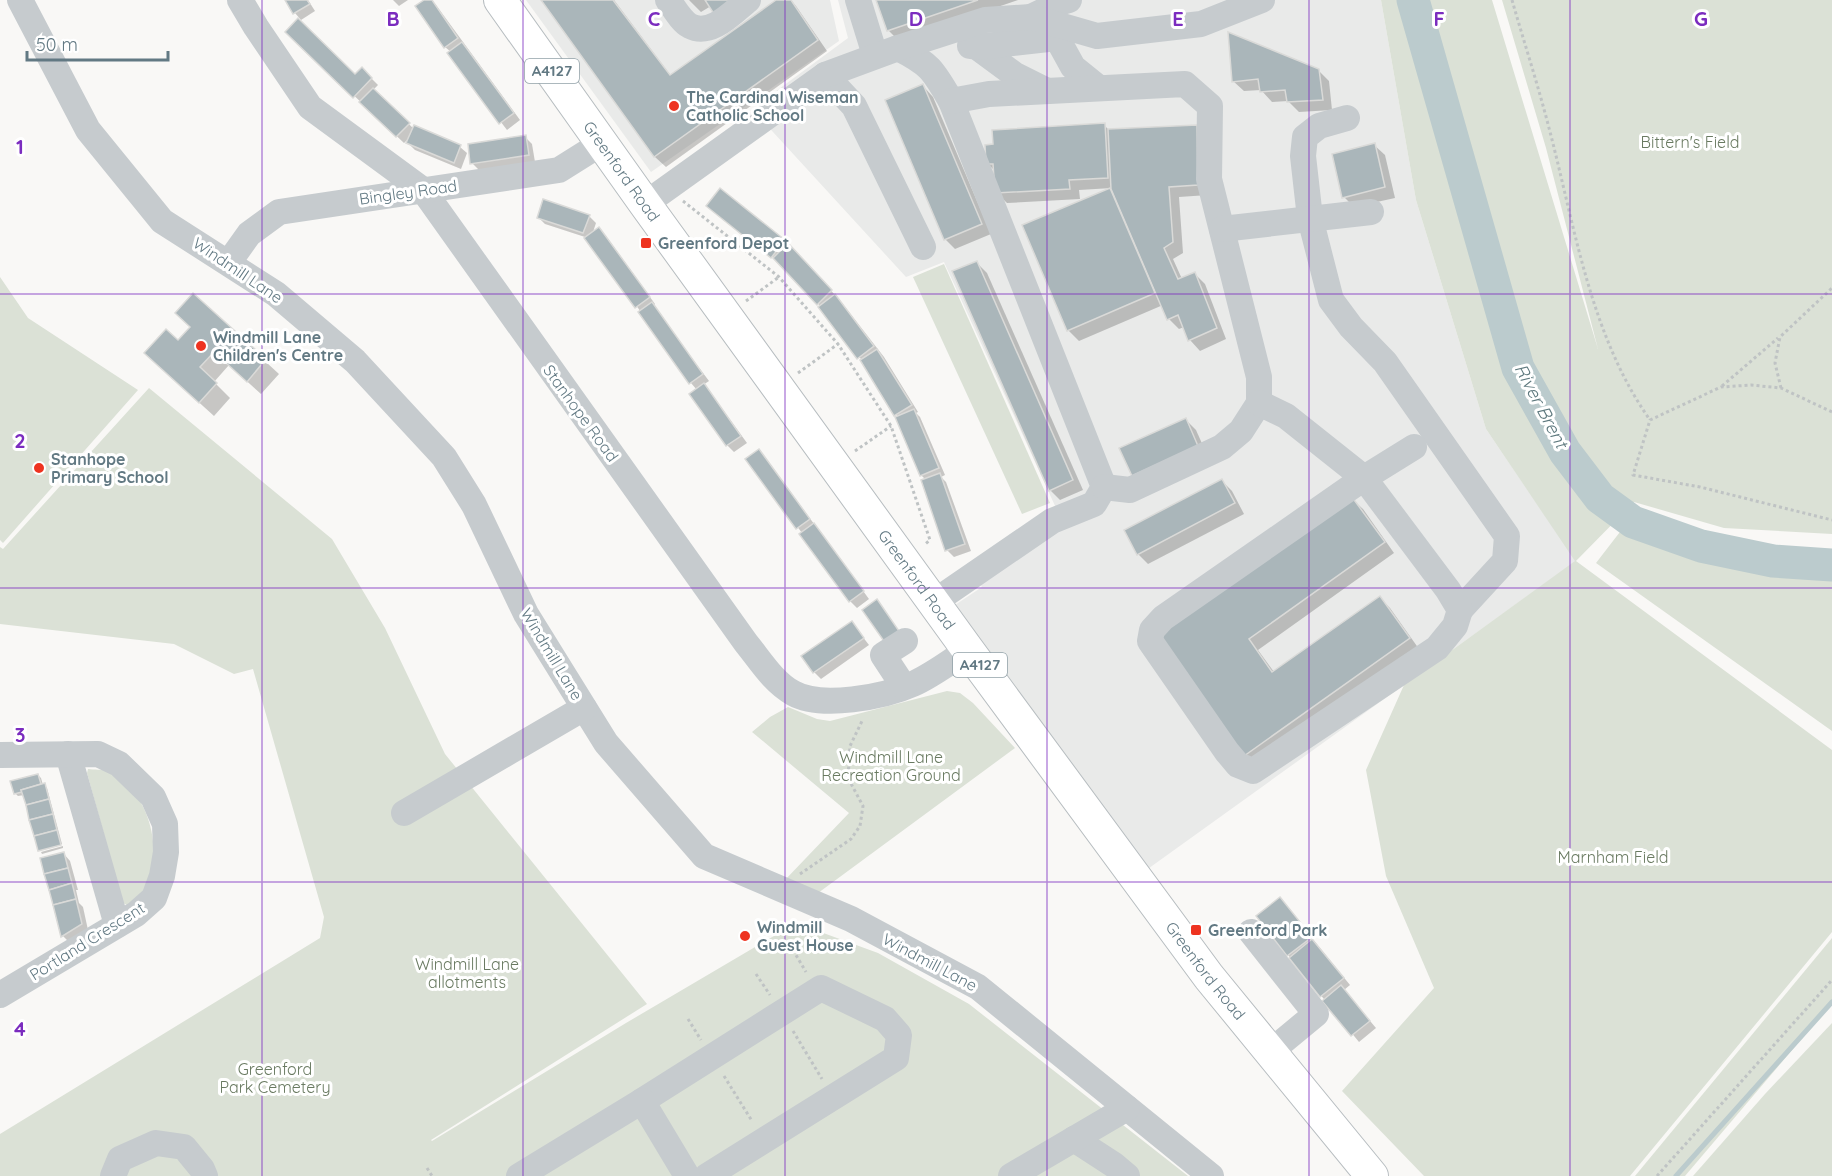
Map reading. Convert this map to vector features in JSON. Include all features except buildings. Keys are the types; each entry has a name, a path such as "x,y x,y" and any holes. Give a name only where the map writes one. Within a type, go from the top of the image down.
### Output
{"main road":[{"name":"Greenford Road","path":"500,0 602,143 656,197 727,315 968,650 1209,977 1372,1176"}],"street":[{"name":"Windmill Lane","path":"20,0 88,130 162,221 276,294 355,361 444,457 474,505 526,614 606,743 705,856 851,920 978,987 1212,1176"},
{"name":"Stanhope Road","path":"240,0 310,107 423,190 746,643 775,680 793,694 813,700 842,702 904,687 968,650"},
{"path":"668,0 689,25 701,29 711,28 748,0"},
{"path":"858,0 886,52"},
{"path":"985,20 1011,0"},
{"path":"1031,17 1069,0"},
{"path":"656,197 825,75 886,52 985,20 1031,17 1097,36 1201,24 1262,0"},
{"path":"925,40 976,47 1057,38 1073,67 1100,88"},
{"path":"976,47 1015,75 1047,91"},
{"path":"886,52 920,59 934,72 951,101 1104,487"},
{"path":"825,75 854,106 923,247"},
{"path":"951,101 989,94 1185,84 1210,106 1209,179 1258,377 1259,403 1241,431 1221,447 1130,490 1104,487"},
{"path":"1347,118 1319,126 1305,137 1303,156 1310,218 1331,300 1351,327 1385,362 1506,536 1505,561 1460,610 1455,626 1437,648 1253,771 1238,765 1150,641 1152,630 1163,618 1364,478 1414,447"},
{"name":"Bingley Road","path":"229,262 249,234 279,212 559,170 602,143"},
{"path":"1222,229 1371,212"},
{"path":"1259,403 1286,416 1364,478 1448,590 1460,610"},
{"path":"934,602 1052,521 1094,504 1104,487"},
{"path":"904,687 883,656 905,641"},
{"path":"404,813 584,708"},
{"path":"68,754 117,925"},
{"name":"Portland Crescent","path":"0,755 98,754 119,764 153,797 165,824 166,852 162,876 154,898 136,914 0,995"},
{"path":"1251,932 1316,1014 1270,1052"},
{"path":"519,1176 821,988 885,1019 899,1035 896,1058 707,1176"},
{"path":"642,1101 687,1176"},
{"path":"1011,1176 1127,1108"},
{"path":"1074,1139 1114,1164 1127,1176"},
{"path":"94,1176 116,1168 156,1143 184,1146 205,1176"}],"path":[{"path":"1512,0 1549,126 1583,268 1622,372 1636,401 1650,420"},
{"path":"656,197 779,277 838,344 891,426 930,540 904,560"},
{"path":"727,315 779,277"},
{"path":"1832,288 1780,337 1721,387 1650,420 1633,475 1700,487 1832,520"},
{"path":"1780,337 1774,363 1781,388"},
{"path":"779,387 838,344"},
{"path":"1721,387 1751,385 1781,388 1832,412"},
{"path":"835,465 891,426"},
{"path":"787,892 791,880 851,839 860,826 863,806 848,778 850,746 858,726 868,711 870,696"},
{"path":"1657,1176 1832,980"},
{"path":"781,1012 833,1097"},
{"path":"712,1057 764,1140"},
{"path":"427,1167 432,1176"}],"shaded area":[{"name":"The Cardinal Wiseman Catholic School","path":"526,0 830,0 839,41 651,172"},
{"path":"838,0 1381,0 1416,200 1486,429 1576,561 1138,876 943,613 982,587 967,564 1056,508 944,262 906,277 752,109 848,38"}],"green space":[{"path":"1381,0 1492,0 1598,349 1546,148 1502,0 1832,0 1832,534 1724,528 1634,502 1576,561 1832,750 1832,932 1630,1176 1424,1176 1342,1091 1434,988 1386,876 1366,770 1404,685 1575,561 1486,429 1416,200"},
{"path":"944,264 1050,503 1022,514 913,277"},
{"name":"Stanhope Primary School","path":"0,277 28,318 138,390 3,543 0,540"},
{"path":"149,388 332,539 385,628 445,754 647,1004 432,1141 796,923 878,953 969,1004 1188,1176 0,1176 0,1134 320,938 324,917 253,669 234,674 174,644 0,624 0,547 3,549"},
{"path":"1623,528 1736,565 1832,571 1832,731 1596,563"},
{"name":"Windmill Lane Recreation Ground","path":"947,691 960,693 973,703 1015,748 814,896 784,881 849,813 752,732 770,717 788,707 817,719 830,721"},
{"path":"88,769 107,771 122,780 135,793 150,827 153,864 148,882 140,897 129,906 123,903 87,773"},
{"path":"1832,938 1832,1003 1685,1176 1635,1176"},
{"path":"1832,1023 1832,1176 1693,1176 1765,1094"}],"waterway":[{"name":"River Brent","path":"1413,0 1518,368 1565,452 1600,498 1633,522 1701,546 1773,561 1832,565"},
{"path":"1676,1176 1832,1002"}],"place":[{"name":"The Cardinal Wiseman Catholic School","path":"674,106"},
{"name":"Greenford Depot","path":"646,243"},
{"name":"Windmill Lane Children's Centre","path":"201,346"},
{"name":"Stanhope Primary School","path":"39,468"},
{"name":"Greenford Park","path":"1196,930"},
{"name":"Windmill Guest House","path":"745,936"}],"park label":[{"name":"Bittern's Field","path":"1690,142"},
{"name":"Marnham Field","path":"1613,857"},
{"name":"Windmill Lane allotments","path":"467,973"},
{"name":"Greenford Park Cemetery","path":"275,1078"}]}
